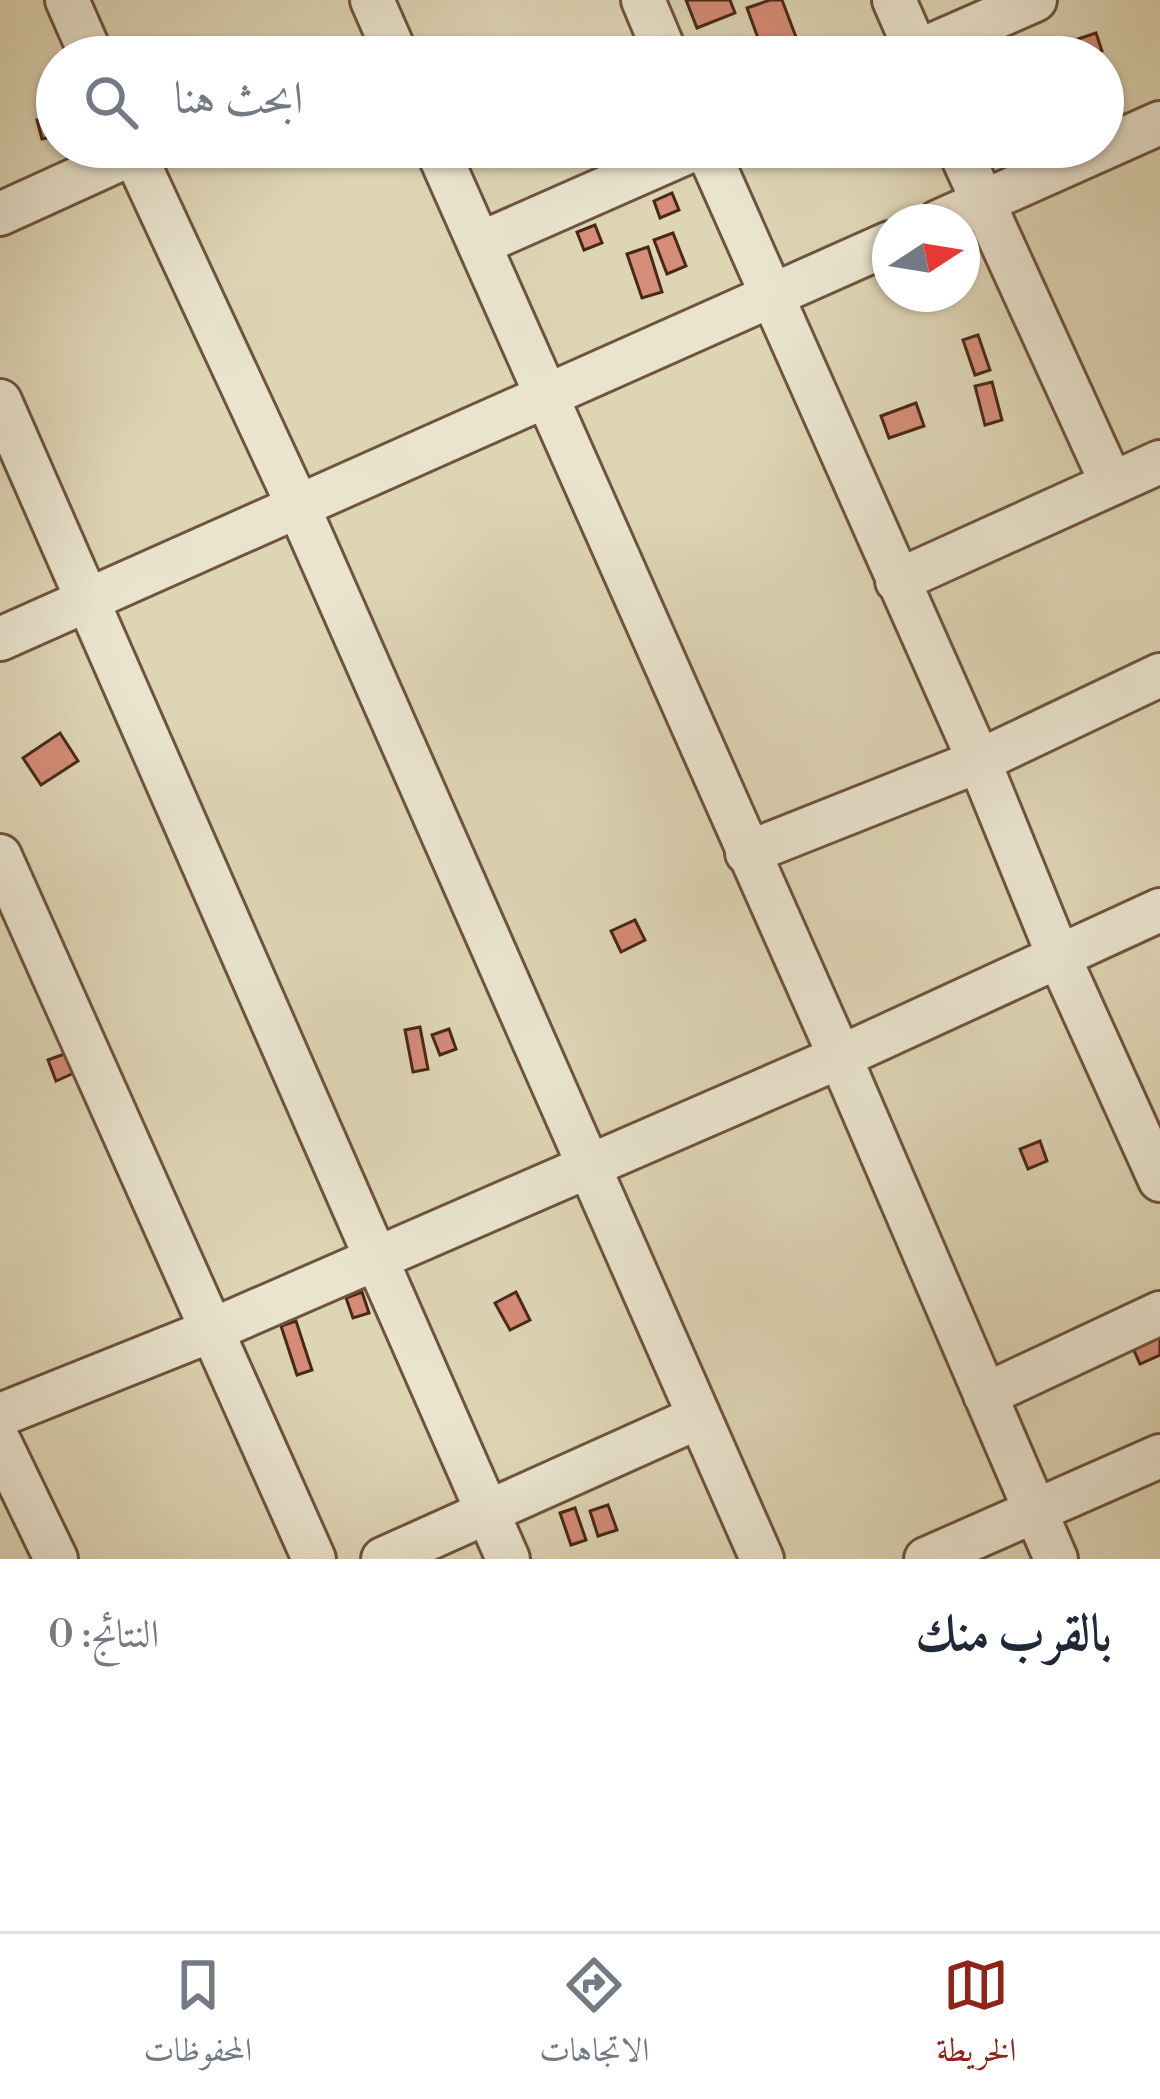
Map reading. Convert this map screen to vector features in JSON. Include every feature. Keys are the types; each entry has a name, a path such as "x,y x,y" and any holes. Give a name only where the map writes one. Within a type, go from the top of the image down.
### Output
{"street":[{"path":"68,0 83,36"},
{"path":"372,0 388,36"},
{"path":"643,0 659,36"},
{"path":"894,0 906,36"},
{"path":"955,36 1035,0"},
{"path":"1124,139 1160,123"},
{"path":"0,214 95,168"},
{"path":"140,168 298,506 762,1559"},
{"path":"445,168 840,1057 1055,1559"},
{"path":"478,244 654,168"},
{"path":"713,168 979,761 1058,955 1160,1180"},
{"path":"967,168 1111,482"},
{"path":"978,204 1059,168"},
{"path":"0,639 872,251"},
{"path":"0,401 508,1559"},
{"path":"897,581 1160,462"},
{"path":"747,853 979,761 1160,675"},
{"path":"0,856 314,1559"},
{"path":"0,1415 210,1330 840,1057 1160,910"},
{"path":"985,1395 1160,1313"},
{"path":"383,1559 699,1417"},
{"path":"0,1443 56,1559"},
{"path":"926,1559 1160,1456"}],"building":[{"path":"686,0 730,0 735,13 697,28"},
{"path":"782,0 796,36 757,36 747,8"},
{"path":"672,193 679,210 660,218 654,201"},
{"path":"595,225 602,243 584,250 577,232"},
{"path":"673,233 686,266 667,274 654,240"},
{"path":"648,247 662,292 642,298 627,254"},
{"path":"978,335 990,370 975,375 963,340"},
{"path":"992,382 1002,420 985,425 975,386"},
{"path":"916,403 924,426 889,438 881,416"},
{"path":"60,733 78,761 41,785 23,758"},
{"path":"635,920 645,940 621,952 611,931"},
{"path":"420,1027 428,1069 413,1072 405,1030"},
{"path":"449,1029 456,1049 440,1055 432,1035"},
{"path":"67,1053 74,1073 56,1081 48,1060"},
{"path":"1040,1141 1047,1161 1028,1169 1020,1149"},
{"path":"362,1292 369,1313 353,1318 346,1298"},
{"path":"516,1292 530,1320 510,1330 495,1303"},
{"path":"296,1321 312,1370 297,1375 281,1326"},
{"path":"1160,1334 1160,1355 1140,1364 1132,1346"},
{"path":"608,1505 617,1530 598,1536 590,1511"},
{"path":"575,1508 586,1540 571,1545 560,1513"}]}
